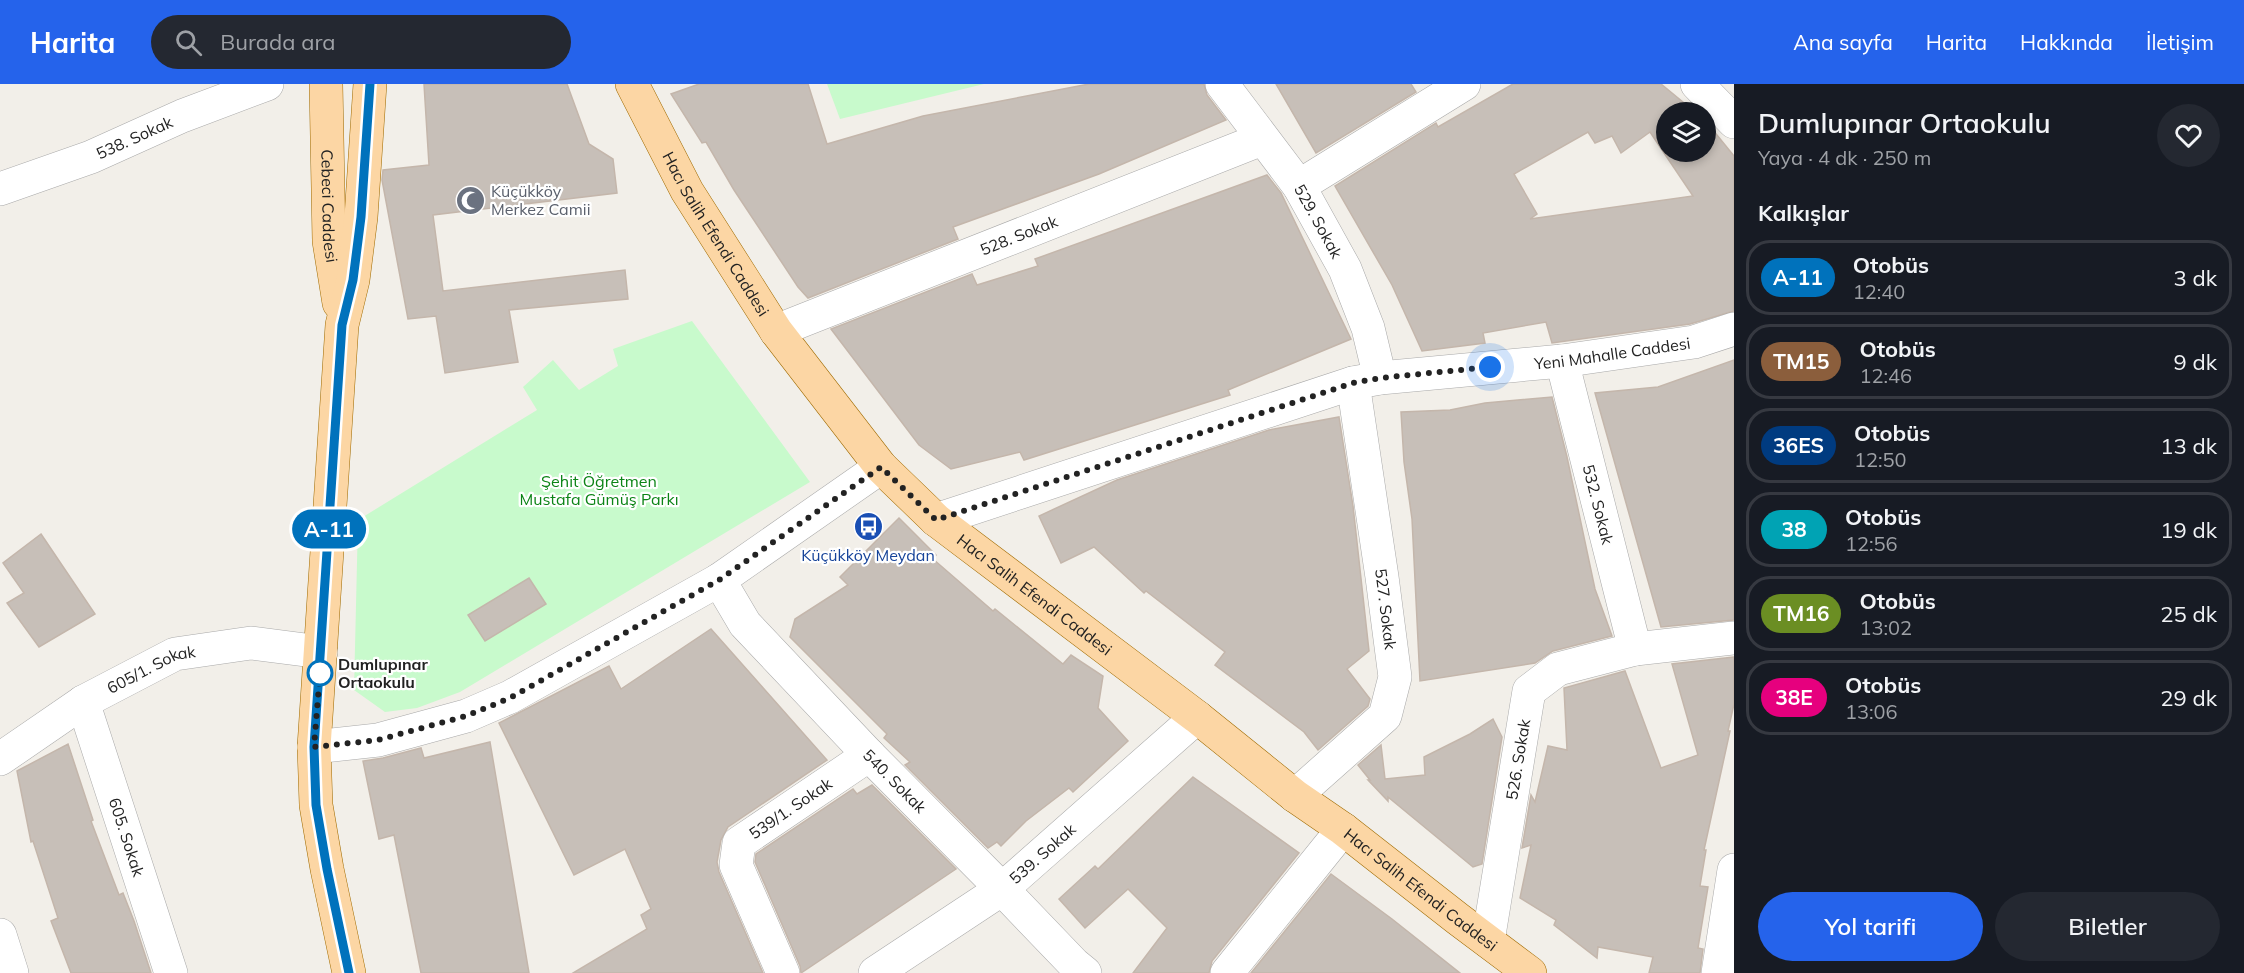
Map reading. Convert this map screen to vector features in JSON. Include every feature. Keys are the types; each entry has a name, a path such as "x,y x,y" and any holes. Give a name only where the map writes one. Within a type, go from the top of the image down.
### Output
{"main road":[{"name":"Cebeci Caddesi","path":"326,84 329,241 342,325"},
{"name":"Hacı Salih Efendi Caddesi","path":"632,84 687,191 776,331 881,467 936,520 1530,973"},
{"name":"Cebeci Caddesi","path":"349,973 316,805 314,747 342,325 353,280 361,217 365,90"}],"street":[{"name":"538. Sokak","path":"0,189 91,157 182,116 267,84"},
{"name":"529. Sokak","path":"1222,84 1299,186 1345,269 1368,328 1367,380"},
{"path":"1299,186 1464,84"},
{"path":"1697,84 1734,122"},
{"name":"528. Sokak","path":"776,331 1262,139"},
{"name":"Yeni Mahalle Caddesi","path":"936,520 1367,380 1562,361 1694,342 1734,329"},
{"name":"532. Sokak","path":"1562,361 1635,649"},
{"name":"527. Sokak","path":"1295,796 1385,716 1395,677 1382,577 1367,380"},
{"path":"314,747 378,740 466,716 510,698 719,580 881,467"},
{"name":"540. Sokak","path":"719,580 745,624 868,755 1085,973"},
{"name":"526. Sokak","path":"1488,941 1529,692 1558,669 1635,649 1734,638"},
{"name":"605/1. Sokak","path":"0,759 83,702 175,654 251,643 321,652"},
{"name":"605. Sokak","path":"83,702 171,973"},
{"name":"539. Sokak","path":"875,973 1002,889 1197,717"},
{"name":"539/1. Sokak","path":"783,973 735,865 739,843 868,755"},
{"path":"1227,973 1343,829"},
{"path":"1718,973 1734,870"},
{"path":"0,936 12,973"}],"green space":[{"path":"827,84 984,84 840,119"},
{"name":"Şehit Öğretmen Mustafa Gümüş Parkı","path":"692,321 810,482 460,692 417,708 385,712 354,690 358,520 537,410 523,387 553,360 579,390 618,366 613,349"}],"building":[{"name":"Küçükköy Merkez Camii","path":"424,84 567,84 589,144 613,159 617,193 433,215 443,291 625,270 628,299 509,310 518,362 445,373 436,316 408,319 382,180 383,170 429,165"},
{"path":"699,84 808,84 827,144 923,116 1089,84 1204,84 1207,95 1226,120 1099,174 953,227 958,239 808,298 798,287 734,190 706,142 702,143 671,94"},
{"path":"1276,84 1411,84 1416,92 1316,153"},
{"path":"1513,84 1661,84 1683,102 1656,102 1656,141 1650,132 1621,153 1612,136 1595,143 1588,132 1514,174 1537,214 1530,219 1693,196 1670,162 1716,162 1716,134 1734,156 1734,311 1690,324 1552,343 1546,322 1483,333 1485,343 1422,351 1392,285 1335,186 1436,123 1438,127"},
{"path":"1267,175 1281,193 1351,339 1228,390 1230,395 1024,460 1020,452 951,469 919,445 831,329 972,274 977,285 1038,266 1035,259"},
{"path":"1734,360 1734,620 1661,627 1595,393 1658,387"},
{"path":"1552,397 1595,589 1612,636 1553,651 1535,663 1420,681 1412,519 1404,462 1401,412 1450,410 1485,403"},
{"path":"1339,417 1353,506 1369,651 1347,669 1370,699 1368,706 1318,750 1304,732 1215,665 1225,652 1146,591 1144,593 1094,547 1061,563 1039,516 1117,480 1269,430"},
{"path":"899,518 936,555 933,559 993,611 995,609 1063,664 1071,655 1103,676 1098,708 1128,741 1073,792 1069,788 1026,821 1001,846 997,842 988,848 905,765 910,762 884,738 887,734 790,637 795,619 848,585 840,577"},
{"path":"41,534 95,614 39,647 7,603 24,593 3,563"},
{"path":"529,578 546,604 485,641 468,615"},
{"path":"711,629 827,760 728,827 721,840 717,862 719,872 763,973 573,973 647,929 641,915 651,909 625,849 574,875 499,723 609,666 621,689"},
{"path":"1734,657 1734,704 1728,731 1730,731 1704,850 1706,850 1700,886 1708,887 1698,948 1703,949 1700,973 1649,973 1653,957 1598,947 1597,958 1554,925 1556,920 1520,898 1531,845 1522,848 1531,795 1535,802 1548,746 1567,750 1564,688 1625,671 1661,768 1698,755 1672,664"},
{"path":"1493,719 1502,737 1482,864 1473,867 1388,797 1388,801 1368,780 1370,780 1358,765 1381,745 1385,779 1425,775 1424,757 1470,734"},
{"path":"490,742 529,973 421,973 394,835 379,839 363,761 421,748 424,758"},
{"path":"68,744 93,820 91,821 119,895 123,893 151,973 71,973 51,921 58,918 33,841 31,842 17,771"},
{"path":"1193,777 1299,853 1212,961 1209,973 1133,973 1167,928 1128,889 1085,928 1059,899 1095,866 1098,869"},
{"path":"872,785 956,869 801,973 755,862 756,854 853,789 857,794"},
{"path":"1331,874 1392,919 1460,973 1251,973"}],"bus line":[{"name":"A-11","path":"349,973 316,805 314,747 342,325 353,280 361,217 370,84"}],"place":[{"name":"Küçükköy Merkez Camii","path":"470,200"},
{"name":"Küçükköy Meydan","path":"868,527"},
{"name":"Dumlupınar Ortaokulu","path":"320,673"}],"route":[{"path":"320,673 314,747 378,740 466,716 510,698 719,580 881,467 936,520 1353,383 1380,378 1490,367"}]}
